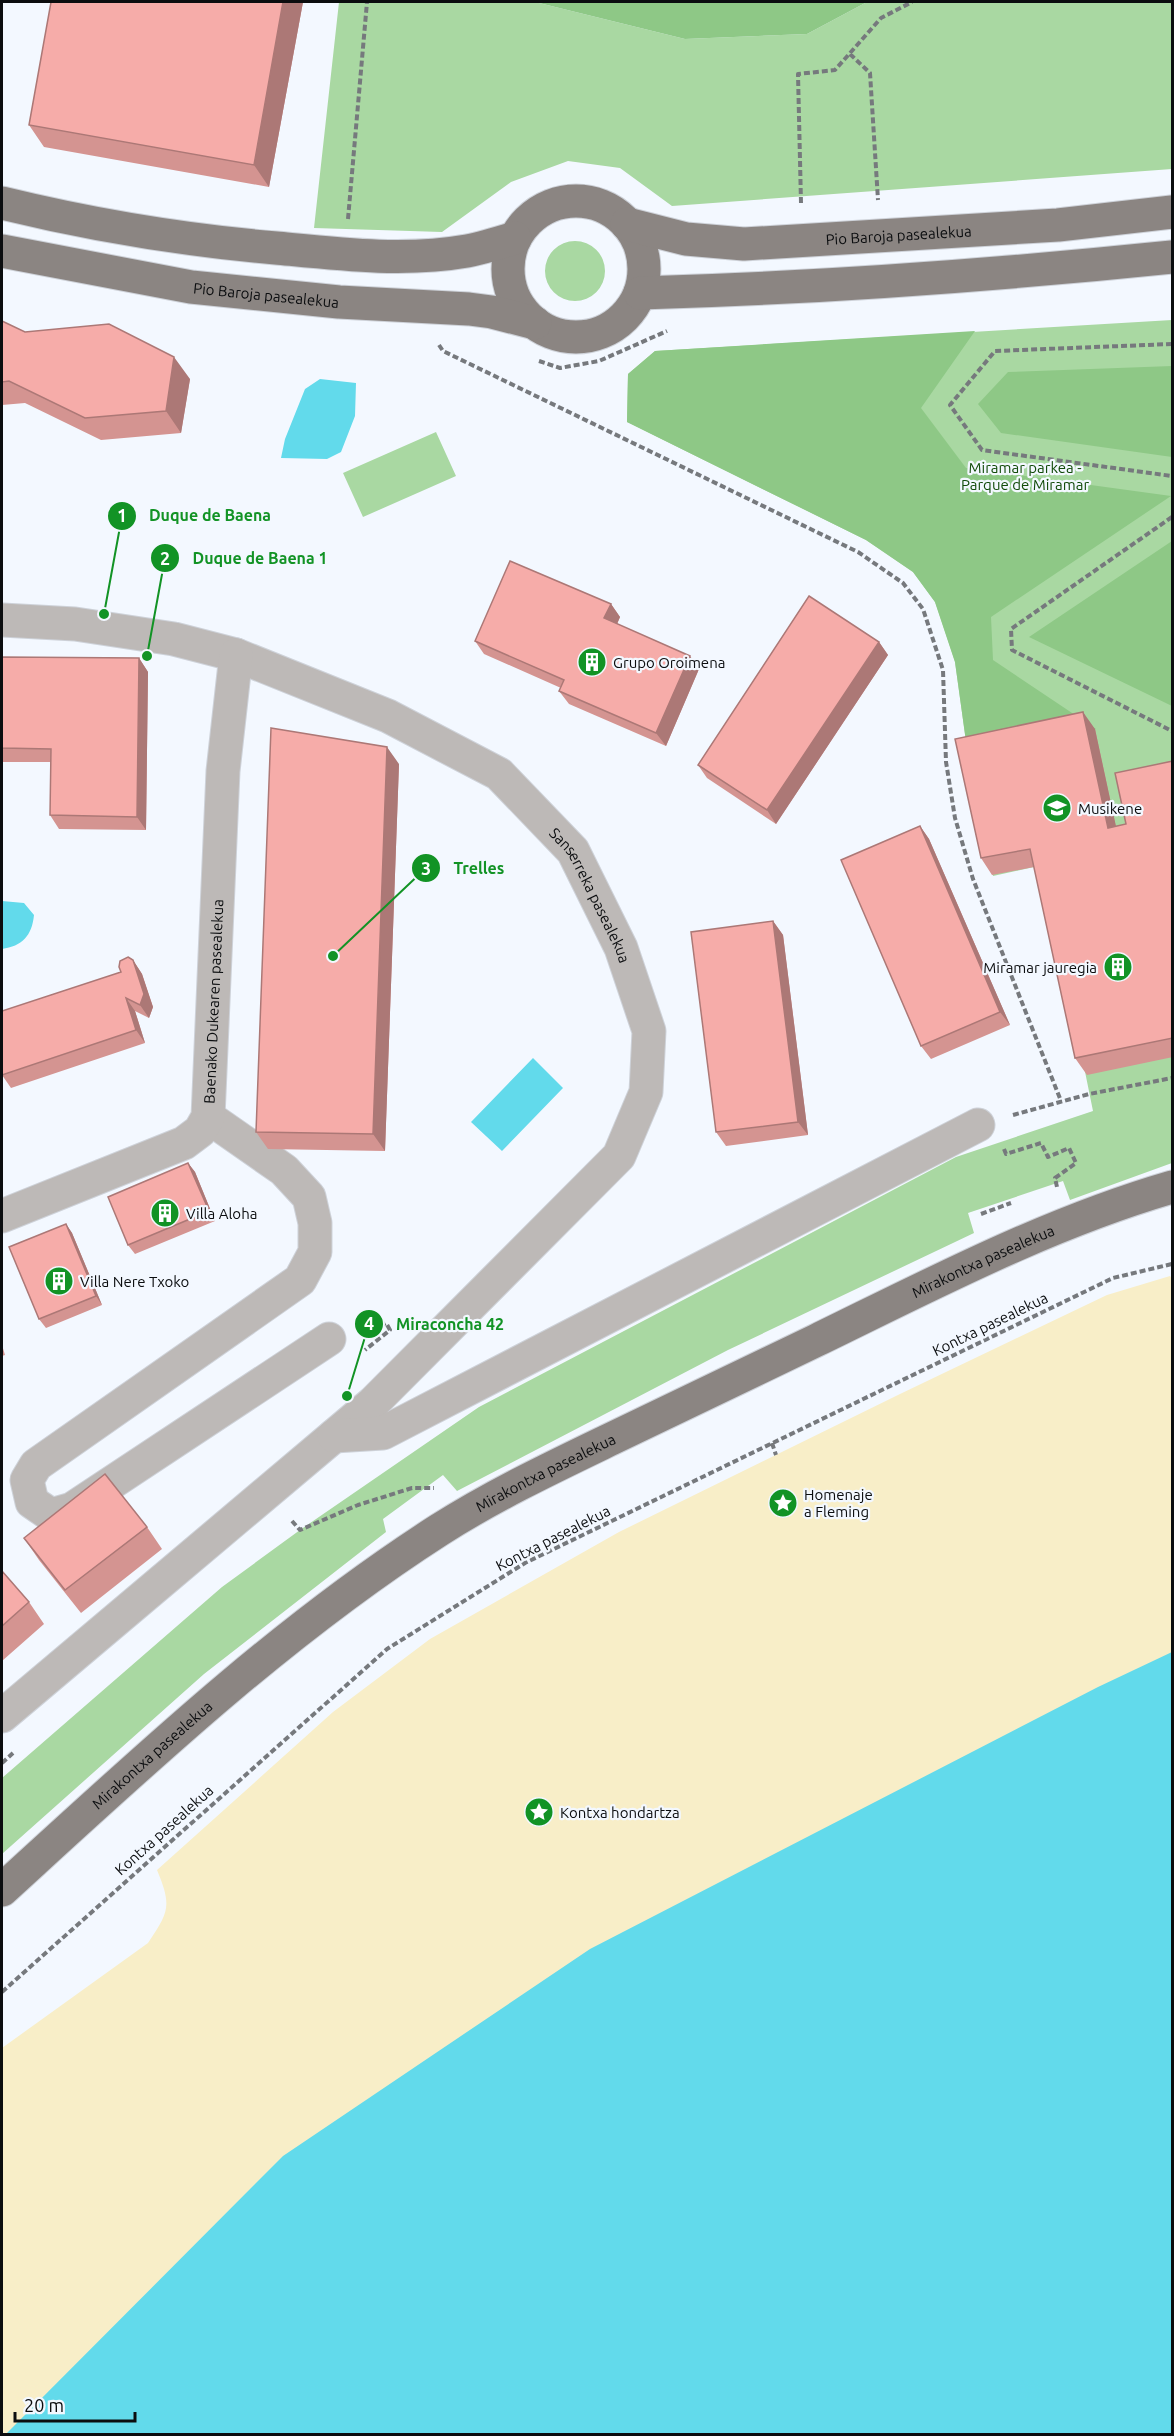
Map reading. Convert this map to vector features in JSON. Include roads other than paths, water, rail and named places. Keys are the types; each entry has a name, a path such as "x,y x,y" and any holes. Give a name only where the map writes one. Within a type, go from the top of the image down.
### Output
{"main road":[{"path":"577,200 596,203 613,211 627,224 638,239 643,257 644,275 640,293 631,309 619,322 603,331 586,336 568,337 550,332 535,323 522,310 512,294 507,275 509,256 515,238 525,222 541,210 558,203 577,200"},
{"path":"2,203 74,221 210,242 345,255 416,255 467,251 515,238"},
{"name":"Pio Baroja pasealekua","path":"627,224 686,239 744,244 1058,225 1173,212"},
{"name":"Pio Baroja pasealekua","path":"2,251 191,287 339,302 469,309 492,312 535,323"},
{"path":"640,293 746,290 1173,258"},
{"name":"Mirakontxa pasealekua","path":"2,1890 280,1643 355,1586 443,1528 536,1475 999,1252 1145,1195 1173,1187"}],"street":[{"name":"Sanserreka pasealekua","path":"2,620 75,624 174,639 236,655 388,716 499,774 573,851 621,948 649,1031 646,1092 619,1156 373,1403 334,1436"},
{"name":"Baenako Dukearen pasealekua","path":"2,1216 184,1143 200,1131 208,1117 223,771 236,655"},
{"path":"208,1117 284,1170 309,1197 315,1223 315,1252 300,1280 36,1465 27,1480 32,1502 51,1515 72,1509 329,1339"},
{"path":"2,1716 334,1436 383,1433 978,1125"}],"water":[{"path":"320,379 356,383 355,416 341,452 327,459 281,458 285,439 305,389"},
{"path":"2,901 24,903 34,915 31,929 25,939 9,948 2,949"},
{"path":"533,1058 563,1088 502,1151 471,1122"},
{"path":"1172,1652 1172,2434 6,2434 283,2156 590,1949 1098,1687"}],"place":[{"name":"Duque de Baena","path":"104,614"},
{"name":"Duque de Baena 1","path":"147,656"},
{"name":"Grupo Oroimena","path":"592,662"},
{"name":"Musikene","path":"1057,808"},
{"name":"Trelles","path":"333,956"},
{"name":"Miramar jauregia","path":"1118,967"},
{"name":"Villa Aloha","path":"165,1213"},
{"name":"Villa Nere Txoko","path":"59,1281"},
{"name":"Miraconcha 42","path":"347,1396"},
{"name":"Homenaje a Fleming","path":"783,1503"},
{"name":"Kontxa hondartza","path":"539,1812"}],"park label":[{"name":"Miramar parkea - Parque de Miramar","path":"1025,476"}]}
